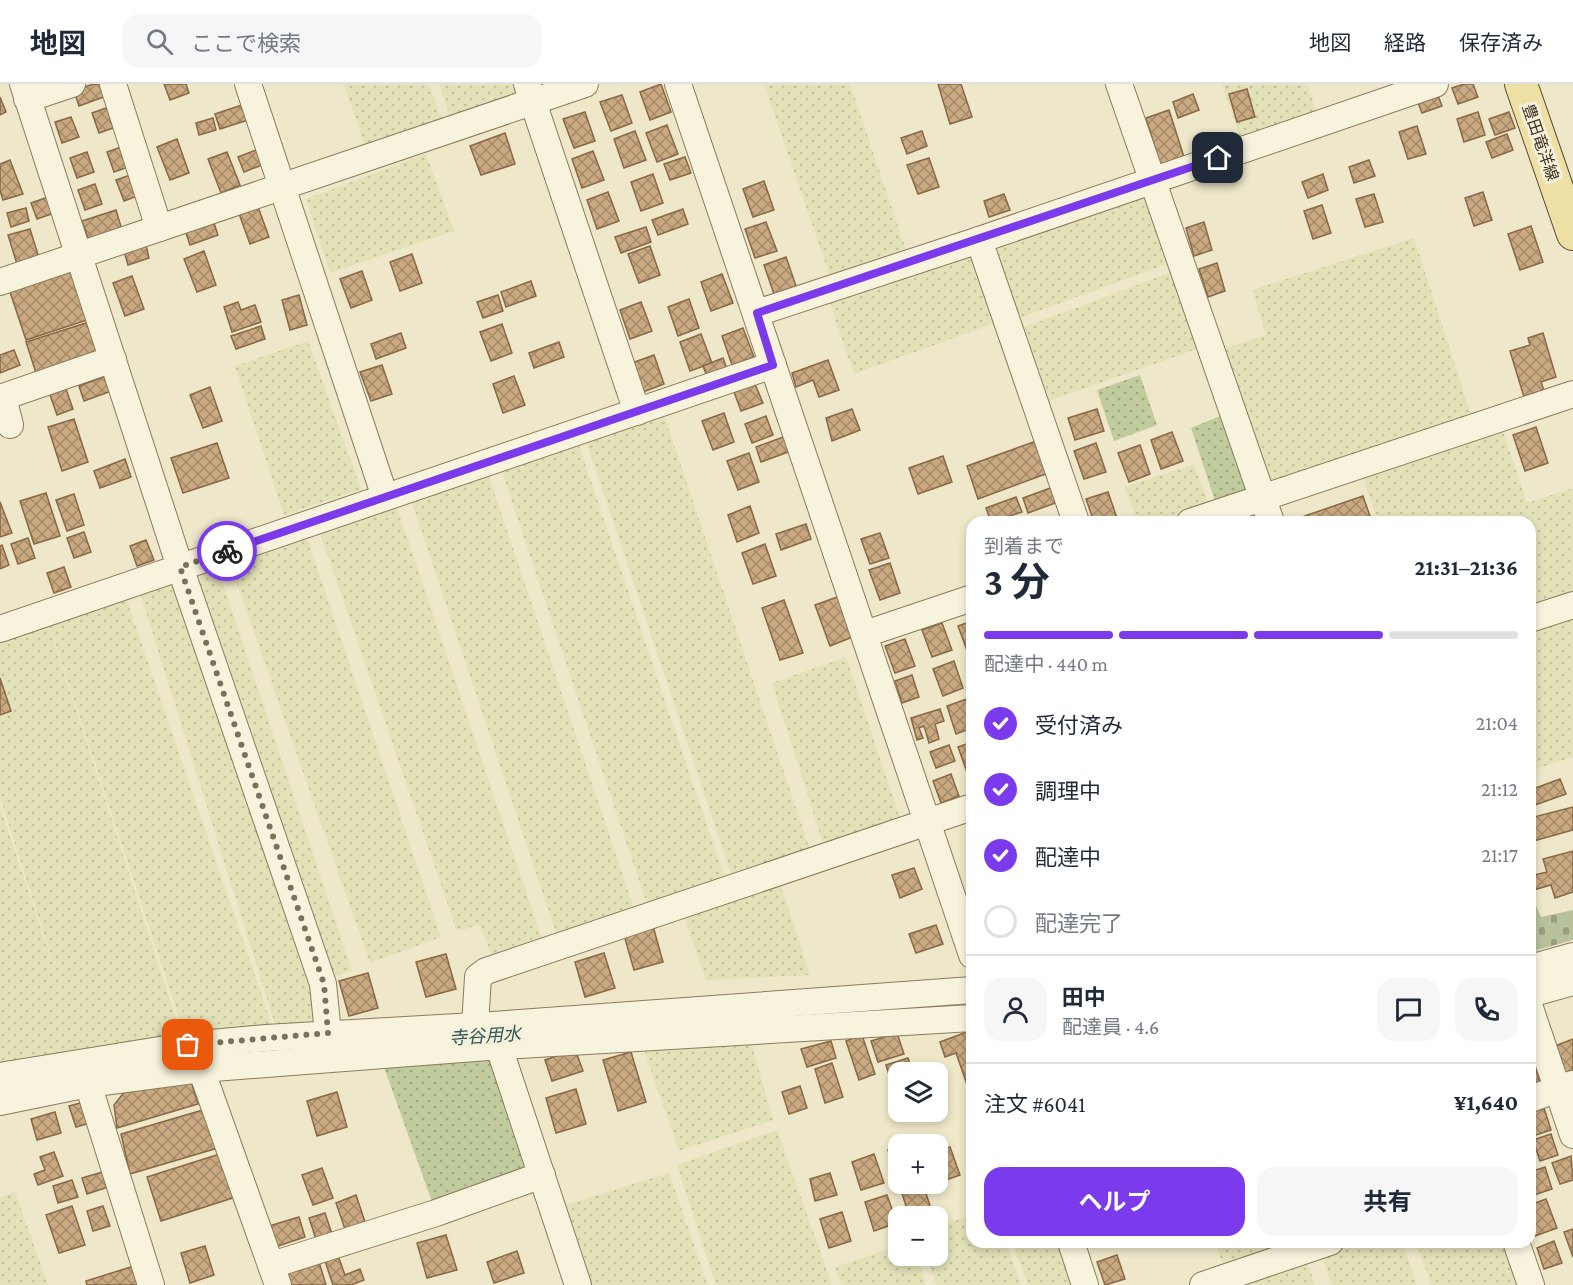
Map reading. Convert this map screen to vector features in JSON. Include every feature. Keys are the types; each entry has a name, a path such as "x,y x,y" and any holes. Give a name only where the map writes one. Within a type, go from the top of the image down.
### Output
{"main road":[{"name":"豊田竜洋線","path":"1521,84 1573,234"}],"street":[{"path":"72,84 25,91 180,567 324,984 328,1033"},
{"path":"113,84 159,228"},
{"path":"248,84 385,497"},
{"path":"2,276 78,255 282,186 530,93 585,84"},
{"path":"678,84 966,937"},
{"path":"1119,84 1269,516"},
{"path":"757,313 979,240 1435,84"},
{"path":"530,93 637,412"},
{"path":"979,240 1074,516"},
{"path":"10,425 3,397 113,359"},
{"path":"0,629 773,365"},
{"path":"1207,516 1573,394"},
{"path":"865,634 966,600"},
{"path":"1536,617 1573,605"},
{"path":"578,1285 542,1175 491,1034 478,977 486,971 966,809"},
{"path":"1536,966 1573,956"},
{"path":"1536,992 1573,982"},
{"path":"0,1076 105,1057 199,1058 966,991"},
{"path":"0,1102 199,1058 328,1033 491,1034 966,1018"},
{"path":"1536,1021 1566,1086 1573,1135"},
{"path":"199,1058 275,1275 542,1175"},
{"path":"88,1084 151,1285"},
{"path":"1536,1097 1566,1086"},
{"path":"1073,1248 1086,1285"},
{"path":"1203,1285 1312,1248"},
{"path":"1518,1248 1531,1285"}],"shaded area":[{"path":"344,84 429,84 447,135 370,161"},
{"path":"439,84 524,84 532,106 455,132"},
{"path":"764,84 850,84 908,256 832,282"},
{"path":"1222,84 1307,84 1319,120 1243,146"},
{"path":"426,154 454,231 330,273 306,199"},
{"path":"1144,186 1170,263 1019,318 990,236"},
{"path":"1414,238 1473,421 1268,487 1223,349 1266,335 1252,290"},
{"path":"980,242 1006,319 854,374 826,292"},
{"path":"1172,272 1197,349 1048,401 1024,327"},
{"path":"308,341 361,489 284,515 235,366"},
{"path":"661,406 814,862 736,888 583,432"},
{"path":"1502,428 1527,503 1573,488 1573,592 1536,605 1536,516 1376,516 1362,475"},
{"path":"576,437 730,893 652,919 499,463"},
{"path":"1194,464 1209,505 1179,516 1136,516 1125,487"},
{"path":"485,465 638,921 561,947 408,491"},
{"path":"394,498 547,954 497,967 480,925 457,931 317,524"},
{"path":"303,526 441,937 370,963 226,552"},
{"path":"215,560 352,971 322,979 328,1033 279,1037 138,586"},
{"path":"123,589 276,1037 188,1045 46,615"},
{"path":"43,608 185,1046 0,1076 0,807 61,987 0,797 0,621"},
{"path":"1573,617 1573,757 1536,769 1536,630"},
{"path":"846,657 905,833 828,859 772,683"},
{"path":"780,883 810,975 706,980 684,916"},
{"path":"748,1031 773,1120 679,1151 640,1038"},
{"path":"777,1130 832,1285 716,1285 677,1165"},
{"path":"669,1173 708,1285 578,1285 553,1209"},
{"path":"15,1192 48,1285 0,1285 0,1197"},
{"path":"966,1217 966,1248 1008,1248 1021,1285 936,1285 929,1266 948,1266 948,1223"},
{"path":"1014,1248 1073,1248 1085,1285 1028,1285"},
{"path":"1217,1248 1302,1248 1315,1285 1230,1285"},
{"path":"1319,1248 1404,1248 1417,1285 1332,1285"},
{"path":"1418,1248 1506,1248 1518,1285 1431,1285"},
{"path":"888,1249 888,1266 919,1266 926,1285 842,1285 835,1267"}],"green space":[{"path":"1140,375 1157,425 1114,441 1097,390"},
{"path":"1225,414 1249,493 1216,504 1191,428"},
{"path":"1536,905 1541,917 1573,910 1573,940 1536,950"},
{"path":"966,991 966,1015 489,1047 542,1175 436,1213 380,1056 0,1105 0,1076 28,1071"}],"building":[{"path":"93,84 105,84 109,95 79,106 74,91"},
{"path":"164,84 186,84 189,93 170,100"},
{"path":"661,84 671,112 650,120 640,92"},
{"path":"938,84 961,84 972,117 950,124"},
{"path":"1473,84 1478,97 1458,104 1452,88"},
{"path":"1247,89 1255,117 1237,122 1229,94"},
{"path":"1436,90 1442,106 1422,113 1416,97"},
{"path":"1193,94 1199,110 1178,118 1173,102"},
{"path":"622,95 632,123 611,131 600,102"},
{"path":"0,97 6,112 0,115"},
{"path":"242,105 248,120 220,129 215,114"},
{"path":"109,107 116,127 99,133 92,113"},
{"path":"1169,110 1184,157 1160,164 1146,118"},
{"path":"585,112 595,141 574,148 563,119"},
{"path":"1478,112 1485,135 1464,142 1457,119"},
{"path":"1509,112 1515,128 1495,135 1489,119"},
{"path":"71,117 79,137 62,143 55,122"},
{"path":"213,118 216,130 199,135 196,123"},
{"path":"667,125 678,154 657,162 646,133"},
{"path":"1417,126 1426,154 1408,159 1399,132"},
{"path":"635,131 646,160 624,168 614,139"},
{"path":"922,131 927,146 907,154 901,138"},
{"path":"505,133 515,164 481,175 470,146"},
{"path":"1507,134 1513,150 1492,158 1486,142"},
{"path":"177,139 189,173 170,180 157,147"},
{"path":"124,146 131,166 114,172 107,152"},
{"path":"261,148 267,163 244,172 238,157"},
{"path":"593,151 604,180 582,188 572,159"},
{"path":"87,152 94,172 77,178 70,158"},
{"path":"227,152 240,185 221,193 208,159"},
{"path":"685,157 691,173 670,180 664,164"},
{"path":"929,158 939,187 918,194 907,165"},
{"path":"10,160 23,194 3,200 0,191 0,164"},
{"path":"1369,160 1375,176 1354,183 1349,167"},
{"path":"133,174 140,195 124,201 116,180"},
{"path":"653,174 663,203 641,211 631,182"},
{"path":"1323,174 1328,190 1308,198 1302,182"},
{"path":"764,181 774,210 753,217 743,189"},
{"path":"95,184 102,204 85,210 78,190"},
{"path":"608,192 619,221 597,229 587,200"},
{"path":"1483,192 1492,220 1474,226 1465,198"},
{"path":"1004,194 1010,210 989,217 984,201"},
{"path":"1374,194 1383,222 1365,227 1356,199"},
{"path":"51,196 57,212 37,219 31,203"},
{"path":"257,204 269,237 250,244 238,211"},
{"path":"1322,205 1331,233 1313,239 1304,211"},
{"path":"26,208 29,221 11,227 7,213"},
{"path":"683,209 688,224 658,235 652,220"},
{"path":"116,210 122,230 89,241 82,221"},
{"path":"213,220 218,235 190,245 185,230"},
{"path":"766,222 777,251 755,258 745,229"},
{"path":"1204,222 1212,250 1194,256 1186,228"},
{"path":"1531,226 1543,262 1520,270 1508,234"},
{"path":"646,227 651,242 621,253 615,237"},
{"path":"30,229 39,258 17,264 8,235"},
{"path":"146,245 149,258 128,265 124,251"},
{"path":"650,246 660,275 639,283 628,254"},
{"path":"204,251 216,285 197,292 184,259"},
{"path":"412,254 422,283 400,291 390,262"},
{"path":"786,257 796,286 774,294 764,265"},
{"path":"1217,263 1225,291 1208,297 1199,269"},
{"path":"74,270 90,319 26,340 10,292"},
{"path":"362,271 372,300 351,308 340,279"},
{"path":"722,274 733,303 711,311 701,282"},
{"path":"132,276 144,309 125,316 113,283"},
{"path":"531,281 536,296 506,307 501,292"},
{"path":"299,295 307,325 290,330 282,300"},
{"path":"498,295 503,311 483,318 477,302"},
{"path":"689,299 699,328 678,336 668,307"},
{"path":"238,302 241,310 255,305 261,322 232,332 224,307"},
{"path":"641,302 652,331 630,339 620,310"},
{"path":"89,322 100,356 37,376 26,342"},
{"path":"502,324 512,353 491,361 480,332"},
{"path":"261,326 265,339 236,349 231,336"},
{"path":"743,328 754,357 732,365 722,336"},
{"path":"401,333 406,348 376,359 371,344"},
{"path":"1543,333 1556,377 1541,382 1544,391 1524,397 1510,351 1530,345 1528,338"},
{"path":"701,334 712,363 690,371 680,342"},
{"path":"559,342 564,357 534,368 529,353"},
{"path":"14,350 20,365 0,373 0,355"},
{"path":"654,355 664,384 643,392 632,363"},
{"path":"723,358 729,374 709,382 703,366"},
{"path":"828,360 839,390 819,397 813,380 796,387 792,373"},
{"path":"382,365 392,394 371,401 360,372"},
{"path":"109,375 114,390 84,401 79,386"},
{"path":"514,376 525,405 503,413 493,384"},
{"path":"755,384 763,403 741,411 734,392"},
{"path":"210,387 222,421 203,428 190,395"},
{"path":"66,389 73,409 57,415 50,395"},
{"path":"852,409 860,430 832,441 826,418"},
{"path":"1097,409 1104,431 1075,440 1068,418"},
{"path":"724,413 734,442 713,450 702,421"},
{"path":"766,416 773,435 752,443 745,424"},
{"path":"74,419 88,462 62,471 48,427"},
{"path":"1536,427 1548,463 1525,471 1513,435"},
{"path":"1172,432 1183,461 1161,469 1151,440"},
{"path":"786,436 791,451 761,462 756,447"},
{"path":"1039,440 1051,472 978,499 967,466"},
{"path":"217,443 229,478 183,493 171,458"},
{"path":"1096,443 1106,472 1084,479 1074,451"},
{"path":"1140,445 1150,474 1129,482 1118,453"},
{"path":"749,453 759,482 738,490 727,461"},
{"path":"943,456 952,482 918,494 909,468"},
{"path":"125,459 131,477 100,488 94,471"},
{"path":"1053,487 1058,502 1028,513 1023,498"},
{"path":"1108,492 1116,516 1092,516 1086,499"},
{"path":"46,493 60,536 34,544 20,501"},
{"path":"74,494 84,525 67,531 56,500"},
{"path":"1363,496 1370,516 1305,516"},
{"path":"1016,497 1022,512 1010,516 989,516 986,508"},
{"path":"0,502 12,533 0,537"},
{"path":"750,506 759,533 737,542 728,515"},
{"path":"806,524 811,539 781,550 776,534"},
{"path":"84,532 91,552 74,558 67,538"},
{"path":"880,533 889,558 870,564 861,539"},
{"path":"28,538 35,558 18,564 11,544"},
{"path":"146,540 154,560 137,566 130,546"},
{"path":"765,544 776,576 753,584 742,553"},
{"path":"2,545 9,565 0,569 0,546"},
{"path":"890,563 900,593 880,600 869,570"},
{"path":"64,567 71,587 54,593 47,573"},
{"path":"840,596 855,636 830,646 815,605"},
{"path":"784,600 803,653 780,660 762,608"},
{"path":"942,623 952,650 932,657 922,630"},
{"path":"966,623 966,648 958,626"},
{"path":"905,639 915,666 895,673 885,646"},
{"path":"954,661 963,688 943,696 933,669"},
{"path":"912,675 919,697 902,703 895,681"},
{"path":"0,678 11,711 0,715"},
{"path":"966,699 966,730 956,734 947,706"},
{"path":"940,709 944,721 935,724 939,739 929,743 924,726 919,728 923,738 917,740 911,718"},
{"path":"966,744 966,769 958,747"},
{"path":"949,745 955,761 936,768 930,752"},
{"path":"951,774 959,796 941,803 933,781"},
{"path":"1560,779 1566,794 1536,805 1536,788"},
{"path":"1573,807 1573,830 1536,840 1536,816"},
{"path":"1573,851 1573,892 1555,898 1551,885 1536,889 1536,875 1547,872 1543,859"},
{"path":"914,868 922,889 900,898 892,875"},
{"path":"936,925 943,944 916,953 909,934"},
{"path":"653,926 663,962 634,970 624,935"},
{"path":"604,953 615,988 585,997 575,962"},
{"path":"446,954 456,989 426,997 416,962"},
{"path":"368,973 378,1008 349,1016 339,981"},
{"path":"966,1032 966,1081 956,1053 945,1057 940,1042"},
{"path":"897,1033 904,1054 878,1062 871,1041"},
{"path":"862,1035 875,1074 859,1080 846,1041"},
{"path":"1573,1039 1573,1072 1562,1076 1552,1047"},
{"path":"831,1041 836,1058 807,1067 801,1049"},
{"path":"575,1049 583,1071 552,1081 545,1060"},
{"path":"631,1052 646,1102 618,1111 603,1060"},
{"path":"908,1058 909,1062 895,1062"},
{"path":"832,1063 843,1097 825,1103 815,1069"},
{"path":"1536,1070 1540,1083 1536,1085"},
{"path":"190,1078 198,1104 117,1128 114,1105 126,1090"},
{"path":"800,1086 807,1108 789,1114 782,1092"},
{"path":"576,1089 586,1124 556,1133 546,1098"},
{"path":"337,1092 347,1127 317,1136 307,1101"},
{"path":"84,1102 90,1123 76,1127 69,1106"},
{"path":"1544,1108 1551,1130 1536,1135 1536,1111"},
{"path":"203,1110 218,1148 130,1174 121,1134"},
{"path":"55,1112 61,1133 37,1140 31,1119"},
{"path":"1551,1134 1558,1155 1540,1161 1536,1139"},
{"path":"950,1147 960,1175 948,1179 948,1148"},
{"path":"54,1152 63,1176 38,1185 34,1174 45,1170 40,1157"},
{"path":"223,1153 236,1197 161,1221 147,1177"},
{"path":"874,1154 884,1183 861,1190 852,1162"},
{"path":"1571,1156 1573,1180 1560,1184 1552,1163"},
{"path":"1545,1167 1552,1189 1536,1194 1536,1170"},
{"path":"322,1168 333,1198 313,1205 302,1175"},
{"path":"106,1171 111,1186 87,1194 82,1178"},
{"path":"830,1173 837,1195 815,1201 810,1179"},
{"path":"72,1180 78,1197 58,1203 53,1186"},
{"path":"902,1194 926,1194 930,1206 906,1206"},
{"path":"356,1195 366,1225 346,1232 336,1203"},
{"path":"887,1195 891,1206 888,1206 888,1226 874,1231 865,1202"},
{"path":"1546,1199 1557,1228 1536,1236 1536,1203"},
{"path":"72,1206 85,1245 59,1253 46,1215"},
{"path":"103,1206 110,1226 93,1231 87,1211"},
{"path":"842,1212 851,1241 829,1248 820,1219"},
{"path":"325,1213 332,1234 316,1239 309,1218"},
{"path":"299,1217 305,1237 275,1247 269,1226"},
{"path":"1573,1229 1573,1257 1564,1232"},
{"path":"446,1235 457,1270 427,1278 417,1243"},
{"path":"1554,1241 1562,1263 1544,1269 1537,1248"},
{"path":"205,1246 214,1275 190,1283 181,1253"},
{"path":"336,1250 345,1275 360,1269 364,1280 351,1285 333,1285 323,1255"},
{"path":"517,1251 524,1273 494,1283 487,1262"},
{"path":"1117,1255 1125,1279 1105,1285 1097,1262"},
{"path":"319,1262 326,1285 291,1285 287,1272"},
{"path":"134,1266 140,1285 87,1285 86,1281"}],"way so far":[{"path":"188,1045 328,1033 324,984 180,567 227,551"}],"route":[{"path":"227,551 773,365 757,313 1218,158"}],"water label":[{"name":"寺谷用水","path":"485,1036"}]}
